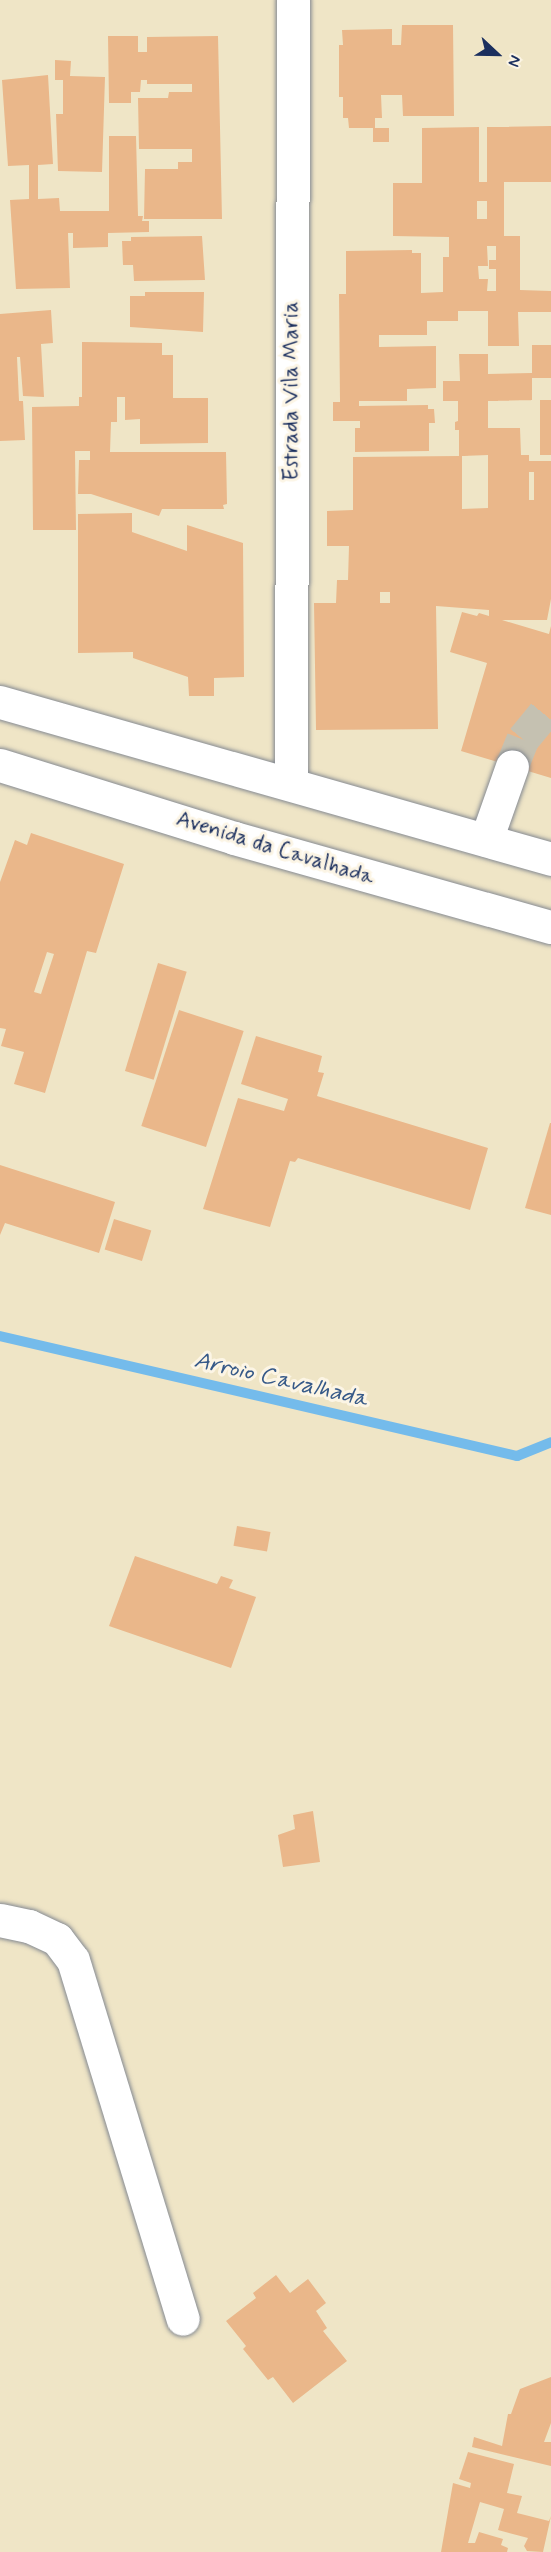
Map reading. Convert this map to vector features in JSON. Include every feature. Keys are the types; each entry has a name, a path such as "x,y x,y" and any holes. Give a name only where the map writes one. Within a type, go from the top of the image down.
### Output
{"main road":[{"name":"Estrada Vila Maria","path":"291,783 293,0"},
{"path":"0,702 291,783 551,859"},
{"name":"Avenida da Cavalhada","path":"0,765 234,838 551,927"},
{"path":"486,840 512,766"},
{"path":"438,897 551,908"},
{"path":"0,1920 29,1926 57,1939 73,1960 183,2319"}],"building":[{"path":"402,25 453,25 454,116 403,116 402,95 381,95 382,118 375,118 375,128 349,128 348,118 343,118 343,97 339,97 339,45 343,45 342,30 392,29 392,45 401,45"},
{"path":"108,36 138,36 138,52 147,52 147,37 218,36 222,219 144,219 145,169 178,169 178,162 192,162 192,149 139,149 138,98 168,98 169,92 192,92 192,84 147,84 147,80 141,80 140,92 131,92 131,103 109,103"},
{"path":"55,60 71,61 70,76 105,77 102,172 58,171 56,114 63,114 63,80 55,80"},
{"path":"48,75 53,164 38,165 38,199 59,198 60,211 109,211 109,136 136,136 138,216 143,216 142,221 149,221 149,232 108,233 108,247 73,248 73,233 68,233 70,288 16,289 10,200 29,199 29,165 8,166 2,80"},
{"path":"551,126 551,182 504,182 504,236 520,236 520,290 551,291 551,312 518,312 519,346 488,346 488,311 458,311 458,321 427,321 427,335 379,335 379,347 436,346 436,388 407,389 407,401 359,401 359,406 428,405 428,409 434,409 435,423 429,423 429,451 355,452 355,428 360,428 360,421 333,421 333,402 340,402 339,294 346,294 346,251 412,250 412,253 421,253 421,293 443,292 443,257 449,257 449,237 393,236 393,183 422,183 422,128 479,127 479,182 487,182 487,127","holes":["477,201 487,201 487,219 477,219","487,246 496,246 496,260 489,260 489,269 496,269 496,291 487,291 488,279 479,279 478,266 488,266"]},
{"path":"373,128 389,128 389,142 373,142"},
{"path":"202,236 205,280 134,281 133,265 123,265 122,241 131,241 131,237"},
{"path":"145,292 204,292 203,332 130,327 130,296 145,296"},
{"path":"51,310 53,343 41,344 44,397 23,396 20,357 17,357 19,401 23,401 25,440 0,441 0,314"},
{"path":"82,342 162,343 162,355 173,355 173,398 208,398 208,443 140,444 140,419 125,420 125,397 117,397 117,422 111,422 110,452 226,452 227,504 223,505 224,509 162,509 159,516 91,494 78,494 79,460 90,460 90,451 75,451 76,530 33,530 32,407 79,406 79,397 82,397"},
{"path":"532,345 551,345 551,378 532,378 532,400 488,401 488,428 520,428 521,455 529,455 529,461 551,461 551,599 547,620 502,620 549,634 551,626 551,778 461,751 487,663 450,652 462,612 489,616 489,610 436,606 438,729 316,730 314,603 336,603 337,580 348,580 349,546 327,546 327,511 353,510 353,457 459,456 459,430 455,430 455,422 458,421 458,401 443,401 443,381 460,381 459,354 488,354 488,374 532,373","holes":["488,455 488,508 462,509 462,456","529,472 534,472 534,500 529,500","380,592 390,592 390,603 380,603"]},
{"path":"540,400 551,400 551,455 540,455"},
{"path":"132,513 132,532 187,551 187,525 243,543 244,677 214,678 214,696 189,696 188,677 133,658 133,652 78,653 78,514"},
{"path":"31,833 124,864 96,953 87,951 45,1093 14,1084 24,1052 1,1046 6,1029 0,1028 0,882 15,840 27,845","holes":["47,952 54,954 41,994 34,992"]},
{"path":"158,963 187,972 154,1080 125,1071"},
{"path":"179,1010 244,1031 206,1147 141,1126"},
{"path":"256,1036 322,1056 318,1072 324,1073 317,1096 488,1148 470,1210 298,1158 295,1162 290,1161 270,1227 203,1209 238,1098 284,1111 288,1099 241,1084"},
{"path":"551,1123 551,1215 525,1208"},
{"path":"0,1165 115,1202 99,1253 5,1223 0,1235"},
{"path":"114,1219 151,1230 142,1261 105,1250"},
{"path":"237,1526 270,1532 267,1552 234,1546"},
{"path":"135,1556 217,1584 221,1576 233,1580 229,1588 256,1597 231,1668 109,1626"},
{"path":"313,1811 320,1862 283,1867 278,1835 295,1829 293,1815"},
{"path":"276,2275 290,2293 308,2279 326,2303 316,2311 327,2328 323,2331 347,2361 293,2403 273,2377 268,2380 243,2349 246,2346 226,2321 256,2298 253,2293"},
{"path":"551,2377 551,2423 544,2442 551,2442 551,2466 472,2447 474,2437 502,2446 508,2414 511,2414 520,2389"},
{"path":"468,2452 514,2464 507,2493 522,2496 517,2513 549,2521 551,2516 543,2552 527,2551 524,2546 528,2538 498,2530 504,2509 480,2502 468,2543 475,2543 479,2532 503,2539 501,2545 508,2548 507,2552 441,2552 453,2483 470,2488 471,2483 459,2479"}],"waterway":[{"name":"Arroio Cavalhada","path":"0,1336 517,1456 551,1442"}],"tunnel":[{"path":"512,766 523,739 551,705"}]}
